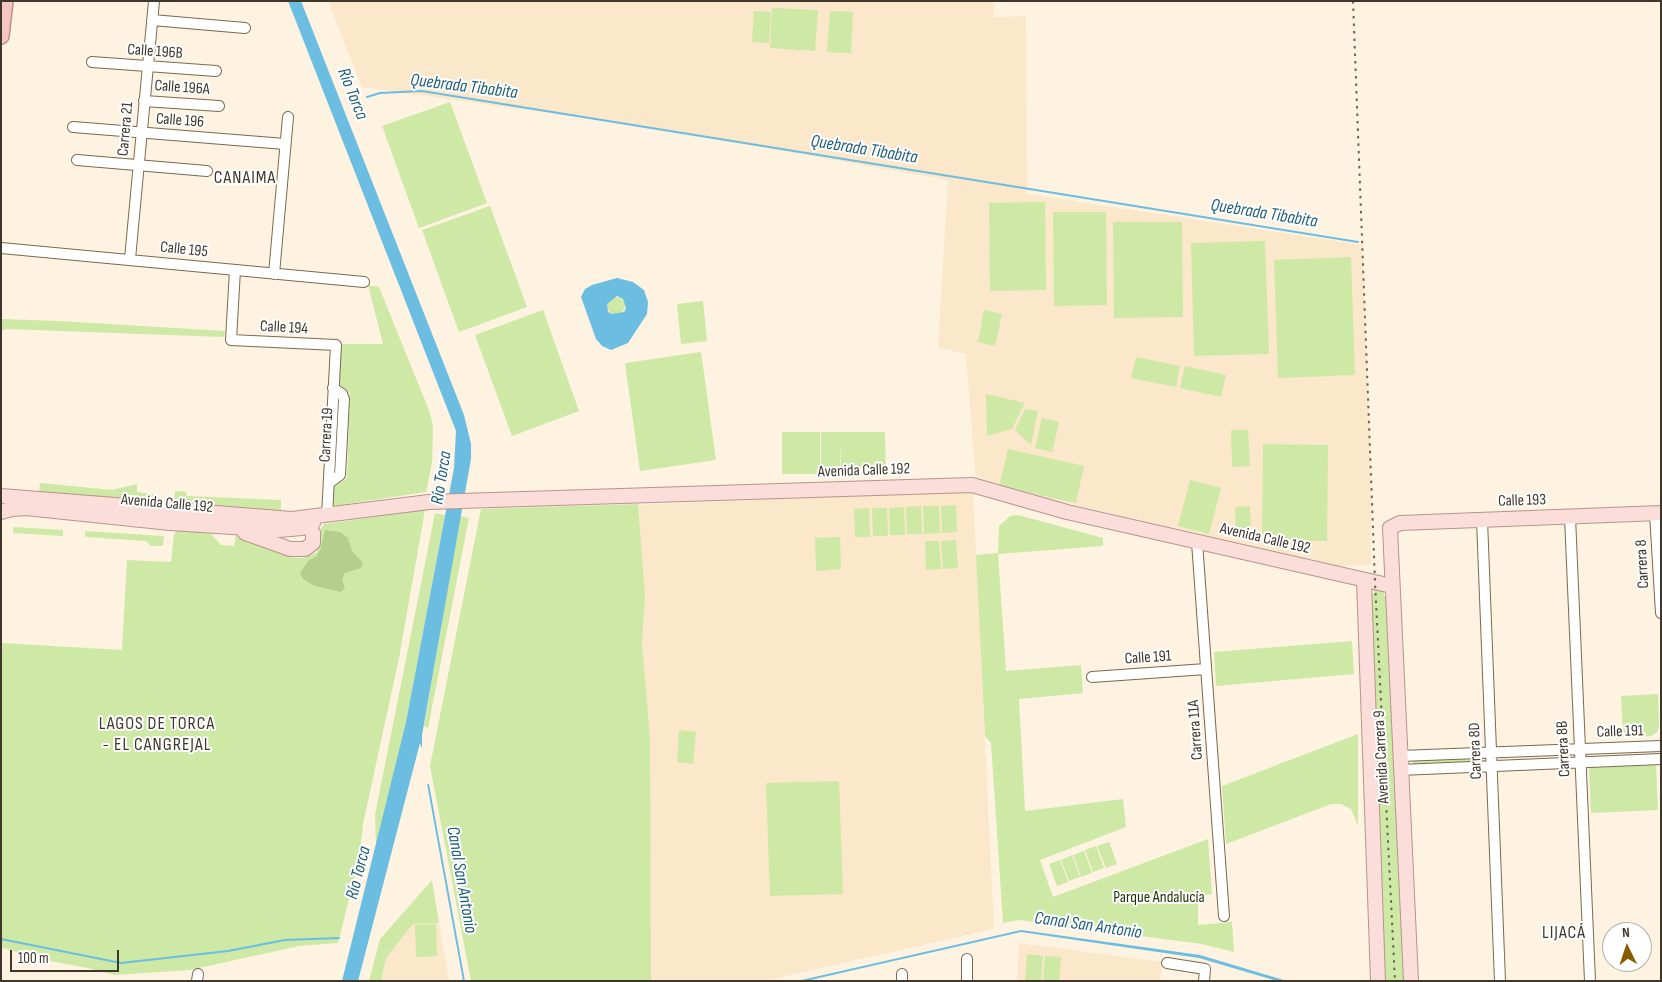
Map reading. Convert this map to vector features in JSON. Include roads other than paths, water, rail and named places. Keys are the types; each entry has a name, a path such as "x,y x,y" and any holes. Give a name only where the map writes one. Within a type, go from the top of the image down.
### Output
{"highway":[{"path":"1,36 5,1"}],"main road":[{"name":"Avenida Calle 192","path":"1,512 12,508 26,508 171,517 292,519 443,502 972,485 1056,509 1392,586"},
{"name":"Avenida Calle 192","path":"1,496 171,517 230,527 287,530 307,526 327,516"},
{"name":"Calle 193","path":"1389,532 1395,524 1658,513"},
{"path":"230,527 299,550 305,549 312,543 313,533 307,526 292,519"},
{"name":"Avenida Carrera 9","path":"1389,532 1411,981"},
{"name":"Avenida Carrera 9","path":"1364,580 1378,981"}],"street":[{"name":"Carrera 21","path":"130,259 154,1"},
{"path":"152,20 245,28"},
{"name":"Calle 196B","path":"92,62 216,71"},
{"name":"Calle 196A","path":"144,101 218,106"},
{"path":"274,274 288,117"},
{"name":"Calle 196","path":"73,128 286,144"},
{"path":"77,160 138,167 207,171"},
{"name":"Calle 195","path":"1,248 364,282"},
{"name":"Calle 194","path":"235,270 230,340 336,345"},
{"name":"Carrera 19","path":"327,516 336,345"},
{"name":"Carrera 8","path":"1658,513 1661,612"},
{"name":"Carrera 8B","path":"1570,517 1590,981"},
{"name":"Carrera 8D","path":"1482,520 1500,981"},
{"name":"Carrera 11A","path":"1197,542 1224,916"},
{"name":"Calle 191","path":"1092,677 1206,669"},
{"name":"Calle 191","path":"1400,756 1661,746"},
{"name":"Calle 191","path":"1400,770 1661,758"},
{"path":"967,959 967,981"},
{"path":"1167,963 1205,969 1204,981"}],"water":[{"path":"288,1 301,1 464,415 471,444 471,459 422,735 422,749 420,743 358,981 342,981 406,722 454,468 456,431"},
{"path":"617,278 633,282 644,290 648,302 647,314 628,343 611,350 602,346 596,339 581,297 585,289 592,285","holes":["617,296 623,299 626,308 624,312 612,314 608,312 607,304"]},
{"path":"427,784 429,784 465,981 463,981"},
{"path":"1021,930 1200,955 1287,981 1277,981 1199,958 1021,932 806,981 797,981"}],"waterway":[{"name":"Quebrada Tibabita","path":"367,97 380,93 422,91 1358,242"},
{"path":"1,939 121,963 228,951 285,940 339,938"}],"railway":[{"path":"1353,1 1375,582 1395,981"}],"district":[{"name":"CANAIMA","path":"245,178"},
{"name":"LAGOS DE TORCA - EL CANGREJAL","path":"157,734"},
{"name":"LIJACÁ","path":"1564,933"}],"water label":[{"name":"Río Torca","path":"352,94"},
{"name":"Río Torca","path":"442,478"},
{"name":"Río Torca","path":"359,873"},
{"name":"Canal San Antonio","path":"461,880"},
{"name":"Canal San Antonio","path":"1088,926"}],"park label":[{"name":"Parque Andalucía","path":"1159,898"}]}
